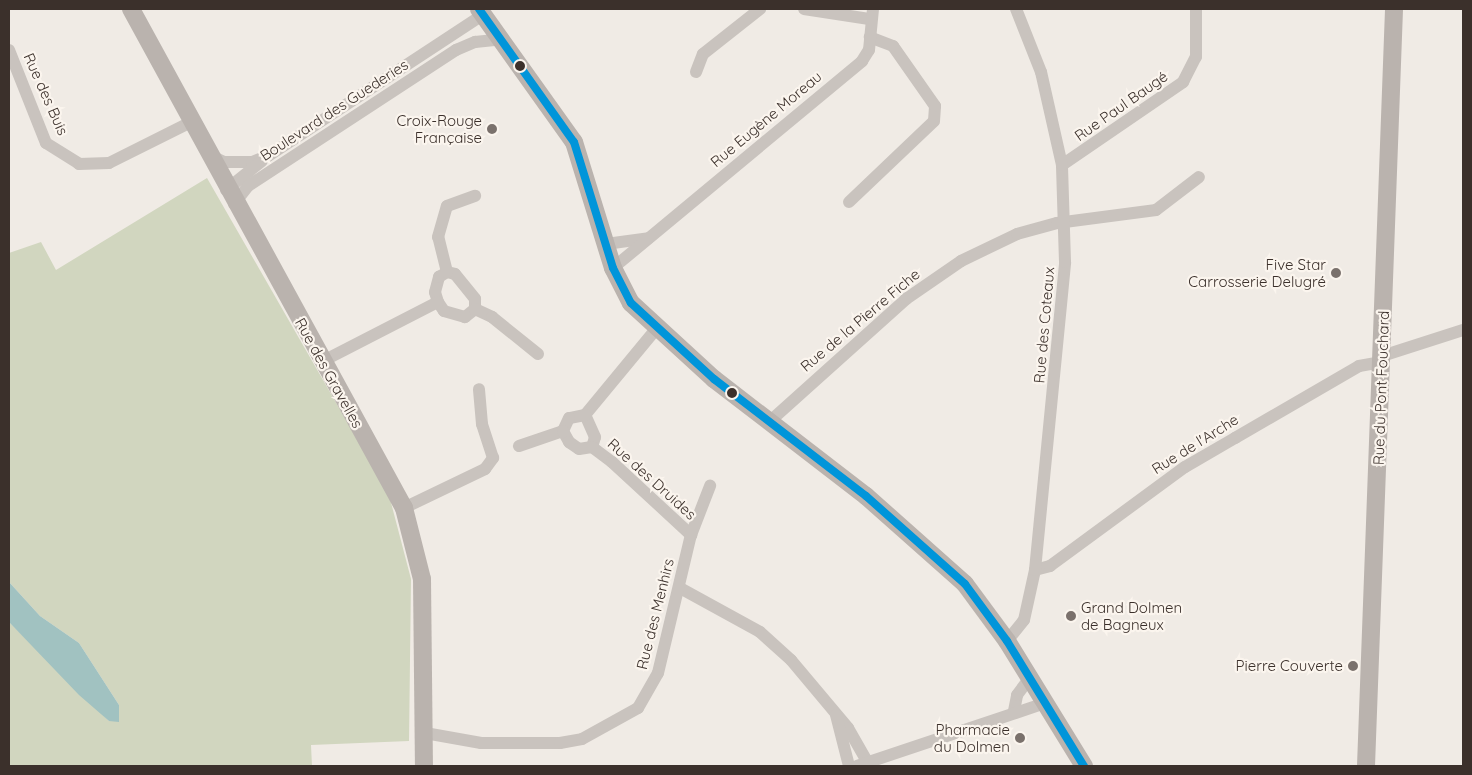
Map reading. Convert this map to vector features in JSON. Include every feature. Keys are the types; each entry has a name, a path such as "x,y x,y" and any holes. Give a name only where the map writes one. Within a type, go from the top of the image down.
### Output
{"street":[{"path":"696,72 703,54 760,9"},
{"path":"804,9 871,14"},
{"name":"Rue des Coteaux","path":"1007,641 1024,620 1035,570 1064,272 1062,165 1041,72 1016,9"},
{"name":"Rue Paul Baugé","path":"1062,165 1183,82 1196,57 1196,9"},
{"name":"Rue du Pont Fouchard","path":"1366,766 1394,9"},
{"name":"Rue des Gravelles","path":"134,10 230,197 404,508 422,579 424,766"},
{"name":"Rue Eugène Moreau","path":"613,268 862,61 870,36 871,14"},
{"path":"485,15 574,142 613,268 631,303 657,328 768,422 938,557 965,584 1007,641 1084,766"},
{"name":"Boulevard des Guederies","path":"456,50 485,15"},
{"name":"Boulevard des Guederies","path":"208,155 224,162 252,162 268,156 485,15"},
{"path":"849,202 934,121 935,106 893,46 870,36"},
{"name":"Boulevard des Guederies","path":"230,197 456,50 475,42 502,39"},
{"name":"Rue des Buis","path":"9,50 46,143 64,157 79,164 109,163 191,122"},
{"name":"Boulevard des Guederies","path":"230,197 268,156"},
{"name":"Rue de la Pierre Fiche","path":"768,422 899,305 961,261 1016,234 1064,222 1156,210 1199,177"},
{"path":"447,272 438,237 447,206 475,196"},
{"path":"606,244 649,238"},
{"path":"447,272 439,278 434,292 438,302 454,316 465,317 475,309"},
{"path":"447,272 455,274 475,299 475,309"},
{"path":"323,361 438,302"},
{"path":"475,309 492,317 538,354"},
{"path":"519,446 563,432 568,418 585,415 657,328"},
{"name":"Rue de l'Arche","path":"1035,570 1050,566 1218,448 1359,366 1463,330"},
{"path":"404,508 484,468 494,458 482,424 479,389"},
{"name":"Rue des Druides","path":"585,415 595,437 592,447"},
{"name":"Rue des Druides","path":"563,432 579,449 592,447"},
{"name":"Rue des Druides","path":"592,447 691,535"},
{"name":"Rue des Menhirs","path":"425,733 515,745 582,739 605,728 638,708 650,692 680,588 691,535 710,486"},
{"path":"680,588 760,632 818,690 836,715 862,764 1014,711 1045,703"},
{"path":"1014,711 1017,695 1030,678"},
{"path":"836,715 849,766"}],"green space":[{"path":"207,178 389,495 411,579 409,741 311,745 312,766 9,766 9,622 109,721 119,721 119,705 79,643 40,616 9,582 9,253 41,242 56,270"}],"water":[{"path":"9,582 40,616 79,643 119,705 119,722 109,721 79,695 9,622"}],"transit line":[{"path":"479,9 574,142 613,268 631,303 714,379 866,496 965,584 1007,641 1084,766"}],"place":[{"name":"Croix-Rouge Française","path":"492,129"},
{"name":"Five Star Carrosserie Delugré","path":"1336,273"},
{"name":"Grand Dolmen de Bagneux","path":"1071,616"},
{"name":"Pierre Couverte","path":"1353,666"},
{"name":"Pharmacie du Dolmen","path":"1020,738"}]}
